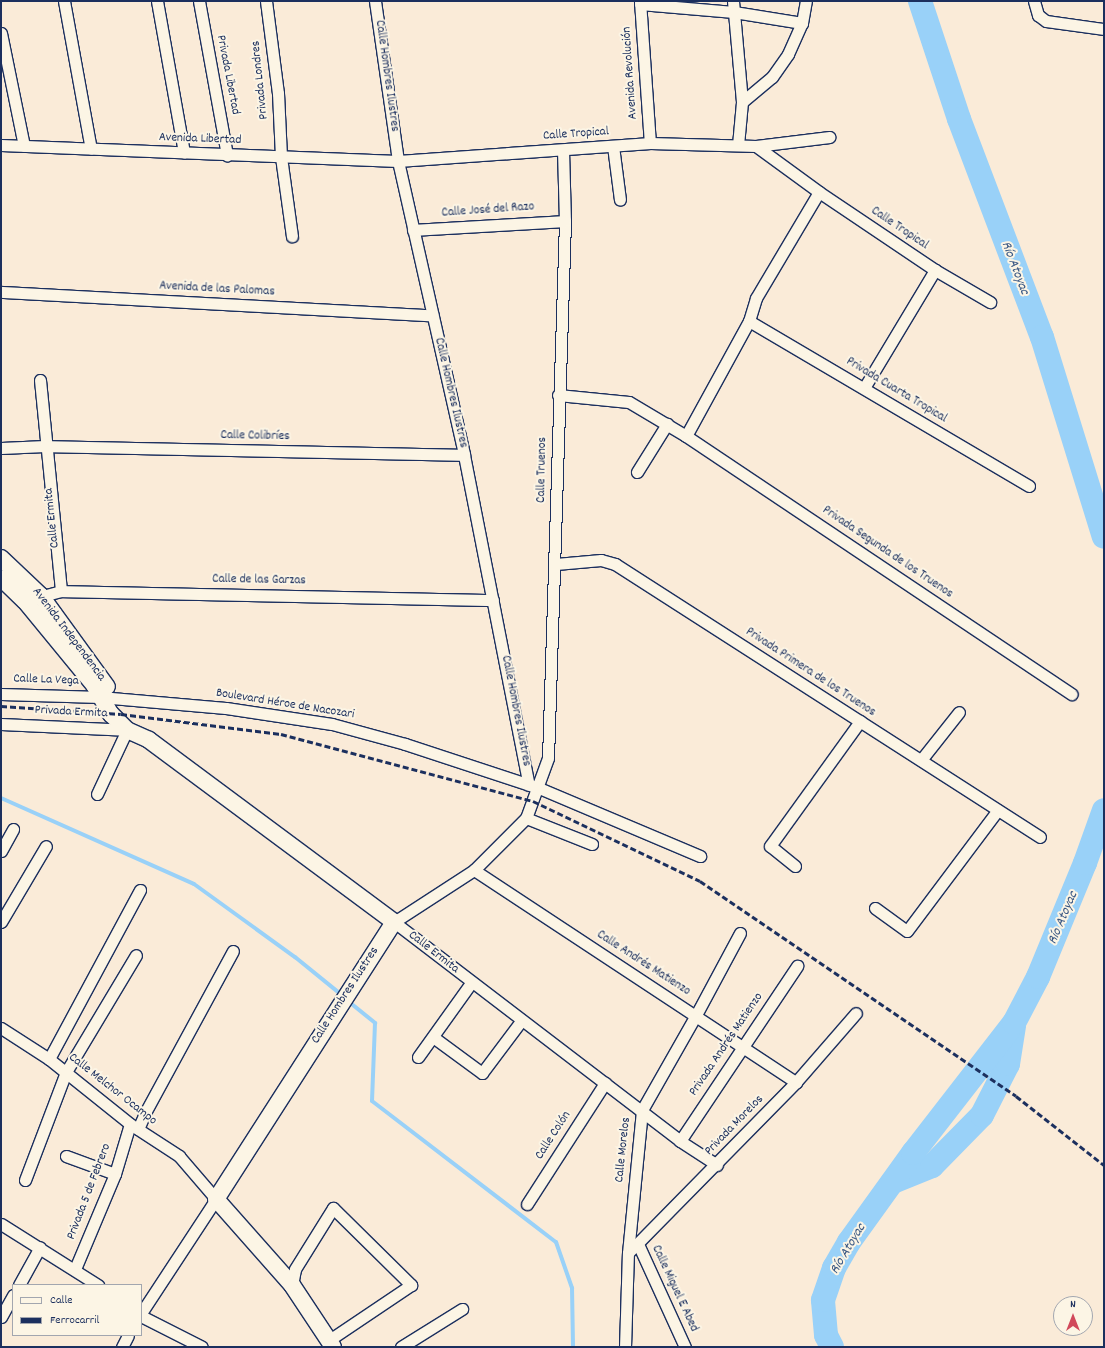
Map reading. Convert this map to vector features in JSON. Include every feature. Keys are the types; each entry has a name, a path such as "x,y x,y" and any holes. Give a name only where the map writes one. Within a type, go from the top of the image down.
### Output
{"street":[{"path":"64,1 91,149"},
{"path":"157,1 184,153"},
{"name":"Privada Libertad","path":"198,1 227,155"},
{"name":"Privada Londres","path":"266,1 278,93 281,157 292,236"},
{"name":"Calle Hombres Ilustres","path":"142,1312 394,922 474,870 526,818 534,787 493,600 464,455 398,161 375,1"},
{"path":"742,102 772,77 788,54 802,24 806,1"},
{"path":"1034,1 1038,15 1046,21 1104,29"},
{"path":"640,2 733,6 802,24"},
{"name":"Avenida Revolución","path":"640,2 650,143"},
{"path":"733,6 742,102 738,145"},
{"path":"1,33 24,146"},
{"name":"Calle Tropical","path":"398,161 650,143 756,146 829,137"},
{"name":"Avenida Libertad","path":"1,145 398,161"},
{"path":"613,146 620,200"},
{"name":"Calle Tropical","path":"756,146 818,192 936,270 990,302"},
{"name":"Calle Truenos","path":"534,787 548,758 556,564 558,395 565,221 563,150"},
{"path":"686,436 749,321 756,298 818,192"},
{"name":"Calle José del Razo","path":"414,230 565,221"},
{"path":"864,388 936,270"},
{"name":"Avenida de las Palomas","path":"1,292 432,315"},
{"name":"Privada Cuarta Tropical","path":"749,321 1029,486"},
{"name":"Calle Ermita","path":"40,380 45,446 61,590"},
{"name":"Privada Segunda de los Truenos","path":"558,395 629,402 667,424 1072,694"},
{"path":"638,472 667,424"},
{"name":"Calle Colibríes","path":"1,448 45,446 464,455"},
{"name":"Avenida Independencia","path":"1,558 41,596 104,681 106,698"},
{"name":"Privada Primera de los Truenos","path":"556,564 601,560 615,564 1040,837"},
{"name":"Avenida Independencia","path":"1,578 25,601 106,698"},
{"name":"Calle de las Garzas","path":"25,601 61,590 493,600"},
{"name":"Calle La Vega","path":"1,694 106,698"},
{"name":"Calle Ermita","path":"106,698 133,729 394,922 521,1021 642,1110 680,1141 717,1165"},
{"name":"Boulevard Héroe de Nacozari","path":"106,698 226,708 332,724 405,744 534,787 700,856"},
{"path":"921,760 959,712"},
{"path":"795,866 770,846 860,721"},
{"name":"Privada Ermita","path":"1,724 133,729"},
{"path":"97,794 133,729"},
{"path":"875,908 907,931 998,810"},
{"path":"526,818 592,844"},
{"path":"1,851 13,829"},
{"path":"1,922 46,846"},
{"name":"Calle Andrés Matienzo","path":"474,870 796,1082"},
{"path":"49,1059 140,890"},
{"name":"Calle Morelos","path":"625,1347 628,1253 642,1110 696,1015 740,933"},
{"name":"Privada 5 de Febrero","path":"75,1269 134,1127 150,1104 233,951"},
{"path":"25,1180 66,1072 136,955"},
{"name":"Privada Andrés Matienzo","path":"680,1141 742,1046 797,966"},
{"path":"418,1056 471,982"},
{"name":"Privada Morelos","path":"628,1253 717,1165 796,1082 856,1013"},
{"path":"433,1037 482,1073 521,1021"},
{"name":"Calle Melchor Ocampo","path":"1,1028 49,1059 134,1127 179,1156 216,1199"},
{"name":"Calle Colón","path":"527,1204 605,1083"},
{"path":"66,1156 115,1174"},
{"path":"216,1199 292,1285 331,1344 411,1285 333,1208 295,1269 292,1285"},
{"path":"1,1224 40,1246 97,1284"},
{"name":"Calle Miguel E Abed","path":"638,1244 685,1347"},
{"path":"19,1284 40,1246"},
{"path":"3,1310 12,1296"},
{"path":"401,1347 462,1309"},
{"path":"142,1315 202,1347"},
{"path":"122,1347 128,1336"}],"waterway":[{"name":"Río Atoyac","path":"920,1 959,119 1042,337 1104,537"},
{"path":"1,798 194,884 295,957 343,996"},
{"name":"Río Atoyac","path":"832,1347 826,1335 823,1300 834,1268 849,1242 913,1153 1014,1023 1038,977 1085,863 1104,810"},
{"path":"348,1001 375,1023 372,1101 556,1242 572,1288 573,1347"},
{"name":"Río Atoyac","path":"893,1182 932,1166 982,1115 1008,1064 1014,1026"}],"railway":[{"path":"1,706 121,714 281,734 533,801 700,881 1016,1096 1104,1165"}]}
